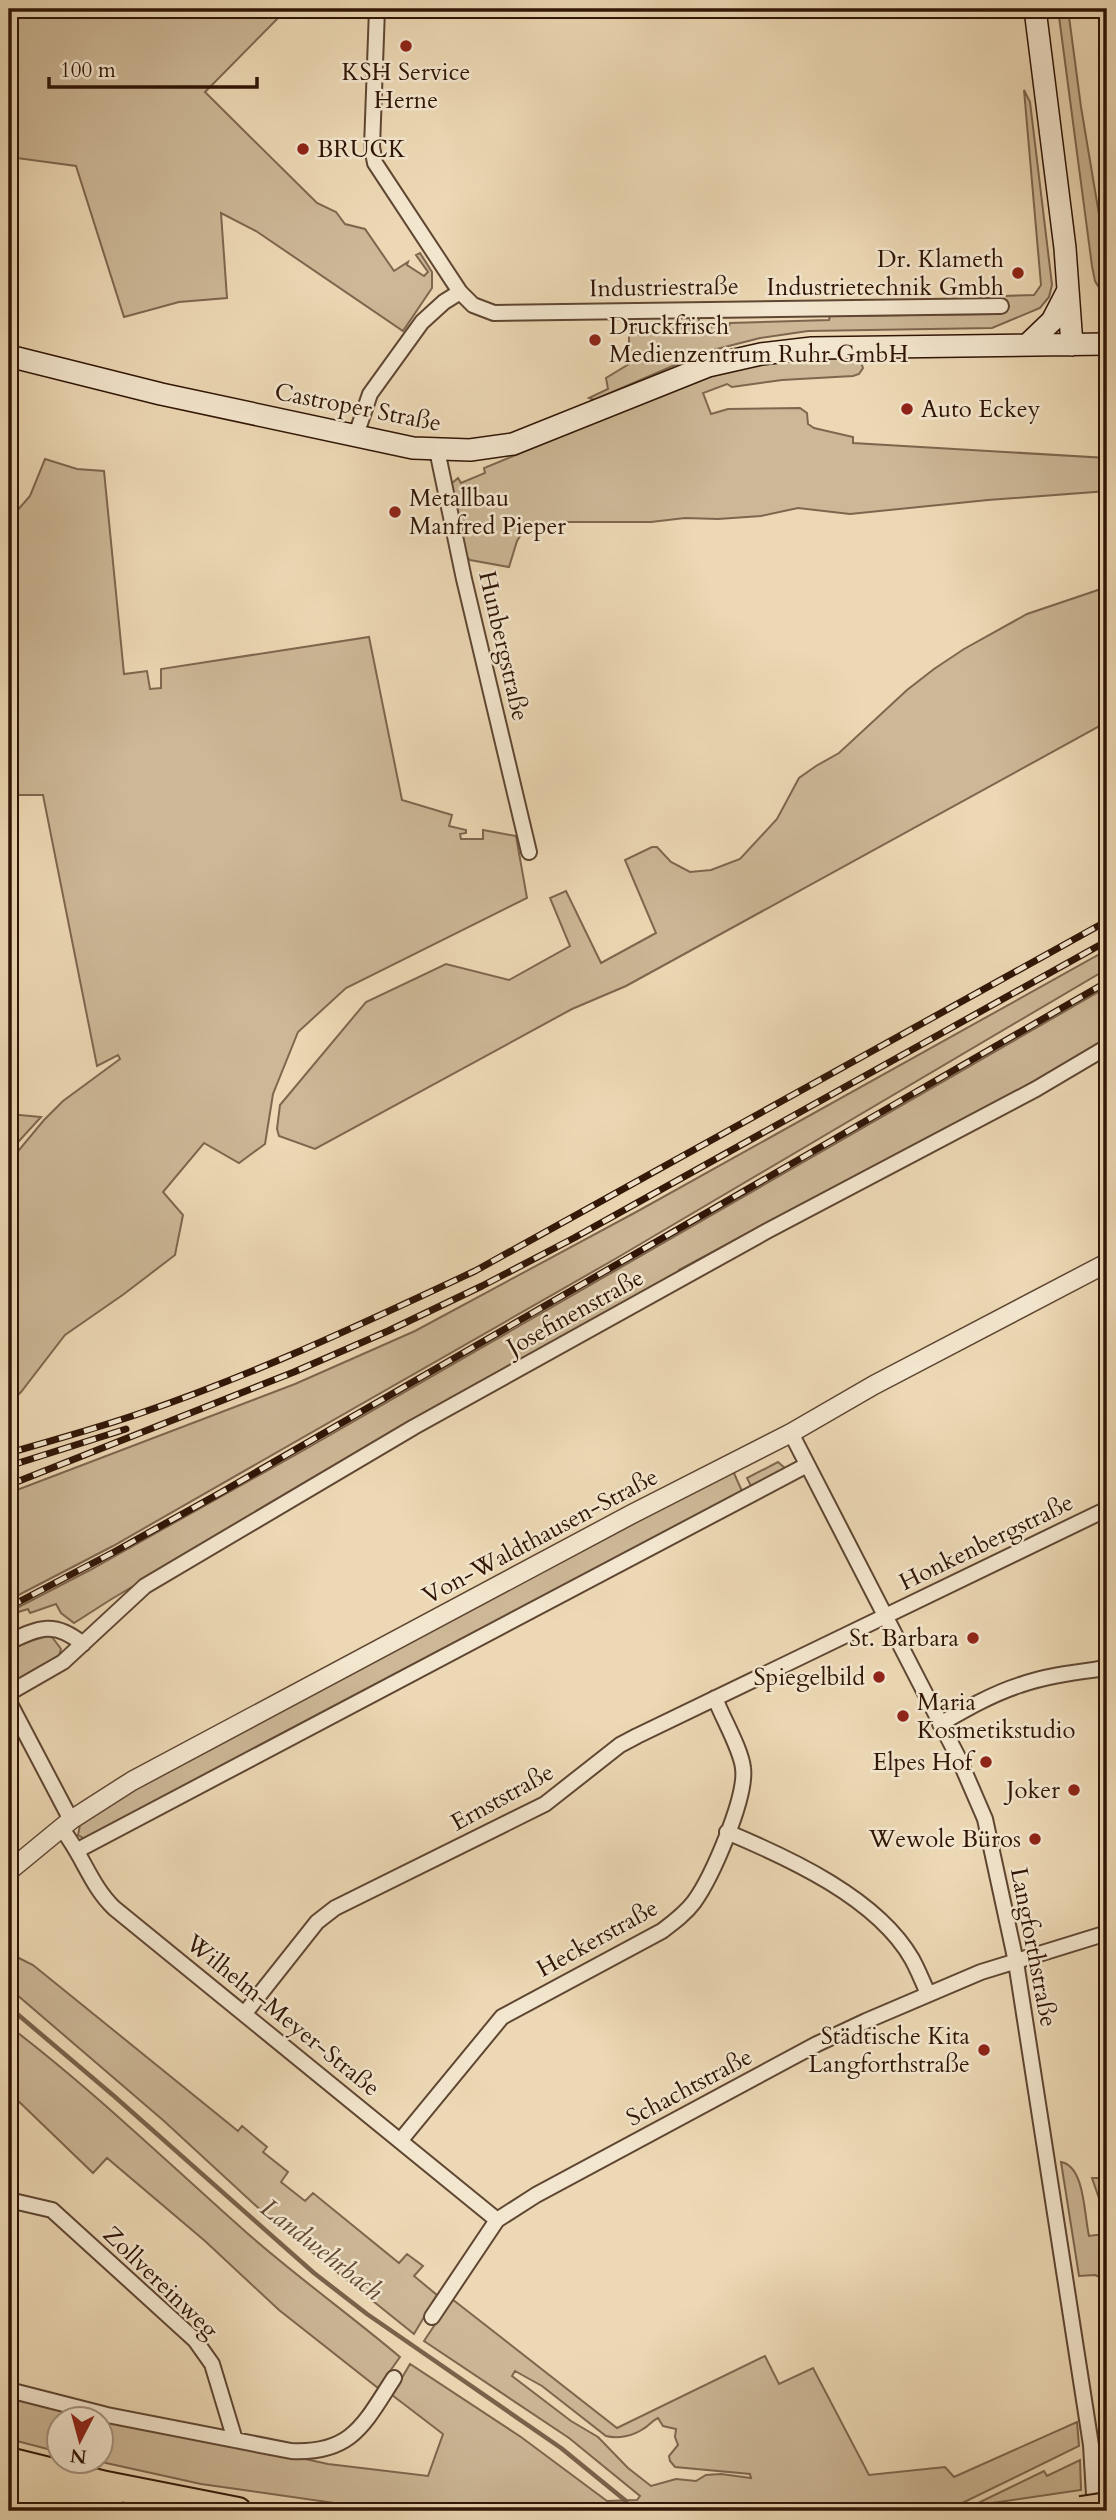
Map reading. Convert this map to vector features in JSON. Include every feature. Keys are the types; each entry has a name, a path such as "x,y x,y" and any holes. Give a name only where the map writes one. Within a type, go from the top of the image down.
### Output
{"highway":[{"path":"9,2461 119,2488 238,2511"},
{"path":"9,2486 113,2511"},
{"path":"1075,2511 1107,2506"}],"main road":[{"path":"1035,9 1068,289 1089,345"},
{"path":"1065,247 1074,262 1081,287 1089,345"},
{"path":"1027,345 1052,321 1068,289"},
{"name":"Castroper Straße","path":"9,356 161,394 413,447 470,450 513,444 708,366 761,354 812,348 1089,345"}],"street":[{"name":"Industriestraße","path":"377,9 373,157 378,171 460,292 473,305 494,313 1000,306"},
{"path":"356,435 370,394 422,322 460,292"},
{"name":"Hunbergstraße","path":"437,450 467,593 529,852"},
{"name":"Josefinenstraße","path":"9,1693 63,1662 145,1586 414,1427 767,1231 1036,1089 1107,1047"},
{"name":"Von-Waldthausen-Straße","path":"9,1871 66,1824 132,1781 632,1514 790,1433 874,1385 1107,1264"},
{"name":"Langforthstraße","path":"790,1433 973,1789 985,1819 1016,1962 1091,2445 1095,2511"},
{"path":"78,1850 807,1465"},
{"name":"Honkenbergstraße","path":"884,1617 1107,1509"},
{"name":"Ernststraße","path":"245,2013 317,1922 335,1908 545,1804 620,1745 884,1617"},
{"path":"9,1642 33,1630 47,1628 60,1629 83,1644"},
{"path":"940,1724 998,1693 1022,1684 1107,1668"},
{"name":"Heckerstraße","path":"400,2141 502,2017 662,1931 686,1912 703,1887 741,1795 744,1770 742,1759 715,1698"},
{"path":"9,1702 66,1824"},
{"name":"Wilhelm-Meyer-Straße","path":"66,1824 96,1887 108,1902 497,2220"},
{"path":"727,1832 792,1860 862,1906 892,1934 911,1958 928,1994"},
{"name":"Schachtstraße","path":"432,2317 497,2220 546,2190 817,2044 981,1972 1107,1933"},
{"name":"Zollvereinweg","path":"9,2200 52,2210 195,2340 212,2364 235,2440"},
{"path":"9,2390 107,2415 291,2451 312,2452 331,2448 348,2439 364,2424 394,2378"}],"shaded area":[{"path":"9,9 287,9 205,92 317,203 336,212 345,224 365,229 394,271 408,262 407,265 424,276 428,272 416,255 420,253 432,272 432,288 403,331 256,231 221,213 227,298 179,302 124,317 76,166 9,157"},
{"path":"1058,9 1068,9 1107,262 1107,300 1095,281 1092,266"},
{"path":"1024,90 1030,102 1052,285 1049,297 1040,308 992,328 808,331 760,338 705,352 594,400 589,398 608,389 606,378 629,364 629,322 635,322 636,335 690,327 690,317 699,317 699,327 729,326 730,323 829,320 830,316 992,314 1004,309 1003,296 1034,295 1041,285"},
{"path":"860,359 863,368 859,374 853,376 782,380 732,387 727,384 703,393 711,414 728,409 800,408 807,413 808,424 814,428 853,437 853,443 1107,458 1107,491 850,514 798,508 761,516 718,519 569,522 531,526 517,541 509,567 470,560 463,554 451,484 458,478 461,483 485,473 484,468 705,377 767,362"},
{"path":"45,459 77,469 104,471 124,674 147,671 150,689 161,688 161,669 369,637 402,800 452,815 449,826 466,830 466,833 460,834 461,839 483,839 483,830 516,836 527,898 346,988 298,1032 273,1094 265,1144 239,1163 204,1143 163,1192 183,1215 175,1255 65,1335 21,1392 9,1403 9,1162 63,1101 120,1059 118,1055 97,1066 43,795 9,795 9,520 30,496"},
{"path":"1107,587 1107,722 626,986 572,1009 315,1149 279,1136 277,1129 280,1105 366,1002 446,964 509,980 570,946 550,898 566,891 601,963 656,933 625,860 652,847 657,847 671,862 690,872 711,870 740,859 777,819 799,778 839,753 907,690 934,669 1027,614"},
{"path":"1107,950 1107,969 615,1259 113,1546 9,1600 9,1493 295,1384 415,1331 638,1211"},
{"path":"1107,987 1107,1040 990,1106 759,1227 752,1235 746,1234 679,1270 678,1276 673,1279 668,1278 313,1479 74,1623 61,1613 56,1604 30,1613 28,1609 9,1615 9,1612 90,1570 304,1450"},
{"path":"9,1114 41,1117 9,1152"},
{"path":"778,1462 786,1469 85,1839 78,1835 80,1825 126,1793 733,1471 742,1491 751,1486 747,1478"},
{"path":"45,1635 52,1637 61,1649 59,1656 23,1679 9,1678 9,1647"},
{"path":"9,1953 33,1965 238,2131 242,2126 267,2147 263,2152 288,2172 281,2182 305,2201 313,2193 399,2263 407,2254 423,2266 414,2276 437,2295 414,2334 266,2215 164,2121 9,1988"},
{"path":"9,2026 100,2101 266,2249 400,2357 378,2388 279,2310 205,2241 107,2158 93,2173 12,2095 17,2089 9,2081"},
{"path":"1061,2162 1069,2165 1079,2182 1089,2236 1104,2234 1101,2204 1092,2178 1107,2178 1107,2280 1095,2275 1079,2276"},
{"path":"452,2299 617,2428 765,2356 779,2384 813,2368 869,2475 945,2467 954,2477 1077,2422 1079,2446 950,2509 931,2511 390,2511 201,2484 116,2465 116,2417 328,2464 428,2476 443,2434 392,2395 410,2364 521,2437 607,2501 637,2500 640,2496 569,2438 424,2341","holes":["515,2371 542,2386 606,2436 630,2435 658,2418 663,2426 676,2429 678,2445 669,2456 675,2467 750,2474 751,2478 706,2475 696,2481 676,2479 651,2486 628,2468 598,2437 571,2421 512,2376"]},
{"path":"9,2394 55,2404 46,2404 46,2449 9,2439"},
{"path":"1080,2460 1081,2490 972,2506 1044,2471 1047,2476"}],"waterway":[{"path":"9,13 12,9"},
{"name":"Landwehrbach","path":"9,2007 314,2273 367,2314 561,2448 626,2501"}],"railway":[{"path":"9,1453 125,1418 226,1382 475,1271 1107,921"},
{"path":"9,1485 294,1372 482,1286 574,1238 1107,941"},
{"path":"9,1607 220,1493 1107,982"},
{"path":"9,1466 126,1429"}],"place":[{"name":"KSH Service Herne","path":"406,46"},
{"name":"BRUCK","path":"303,149"},
{"name":"Dr. Klameth Industrietechnik Gmbh","path":"1018,273"},
{"name":"Druckfrisch Medienzentrum Ruhr GmbH","path":"595,340"},
{"name":"Auto Eckey","path":"907,409"},
{"name":"Metallbau Manfred Pieper","path":"395,512"},
{"name":"St. Barbara","path":"973,1638"},
{"name":"Spiegelbild","path":"879,1677"},
{"name":"Maria Kosmetikstudio","path":"903,1716"},
{"name":"Elpes Hof","path":"986,1762"},
{"name":"Joker","path":"1074,1790"},
{"name":"Wewole Büros","path":"1035,1839"},
{"name":"Städtische Kita Langforthstraße","path":"984,2050"}]}
